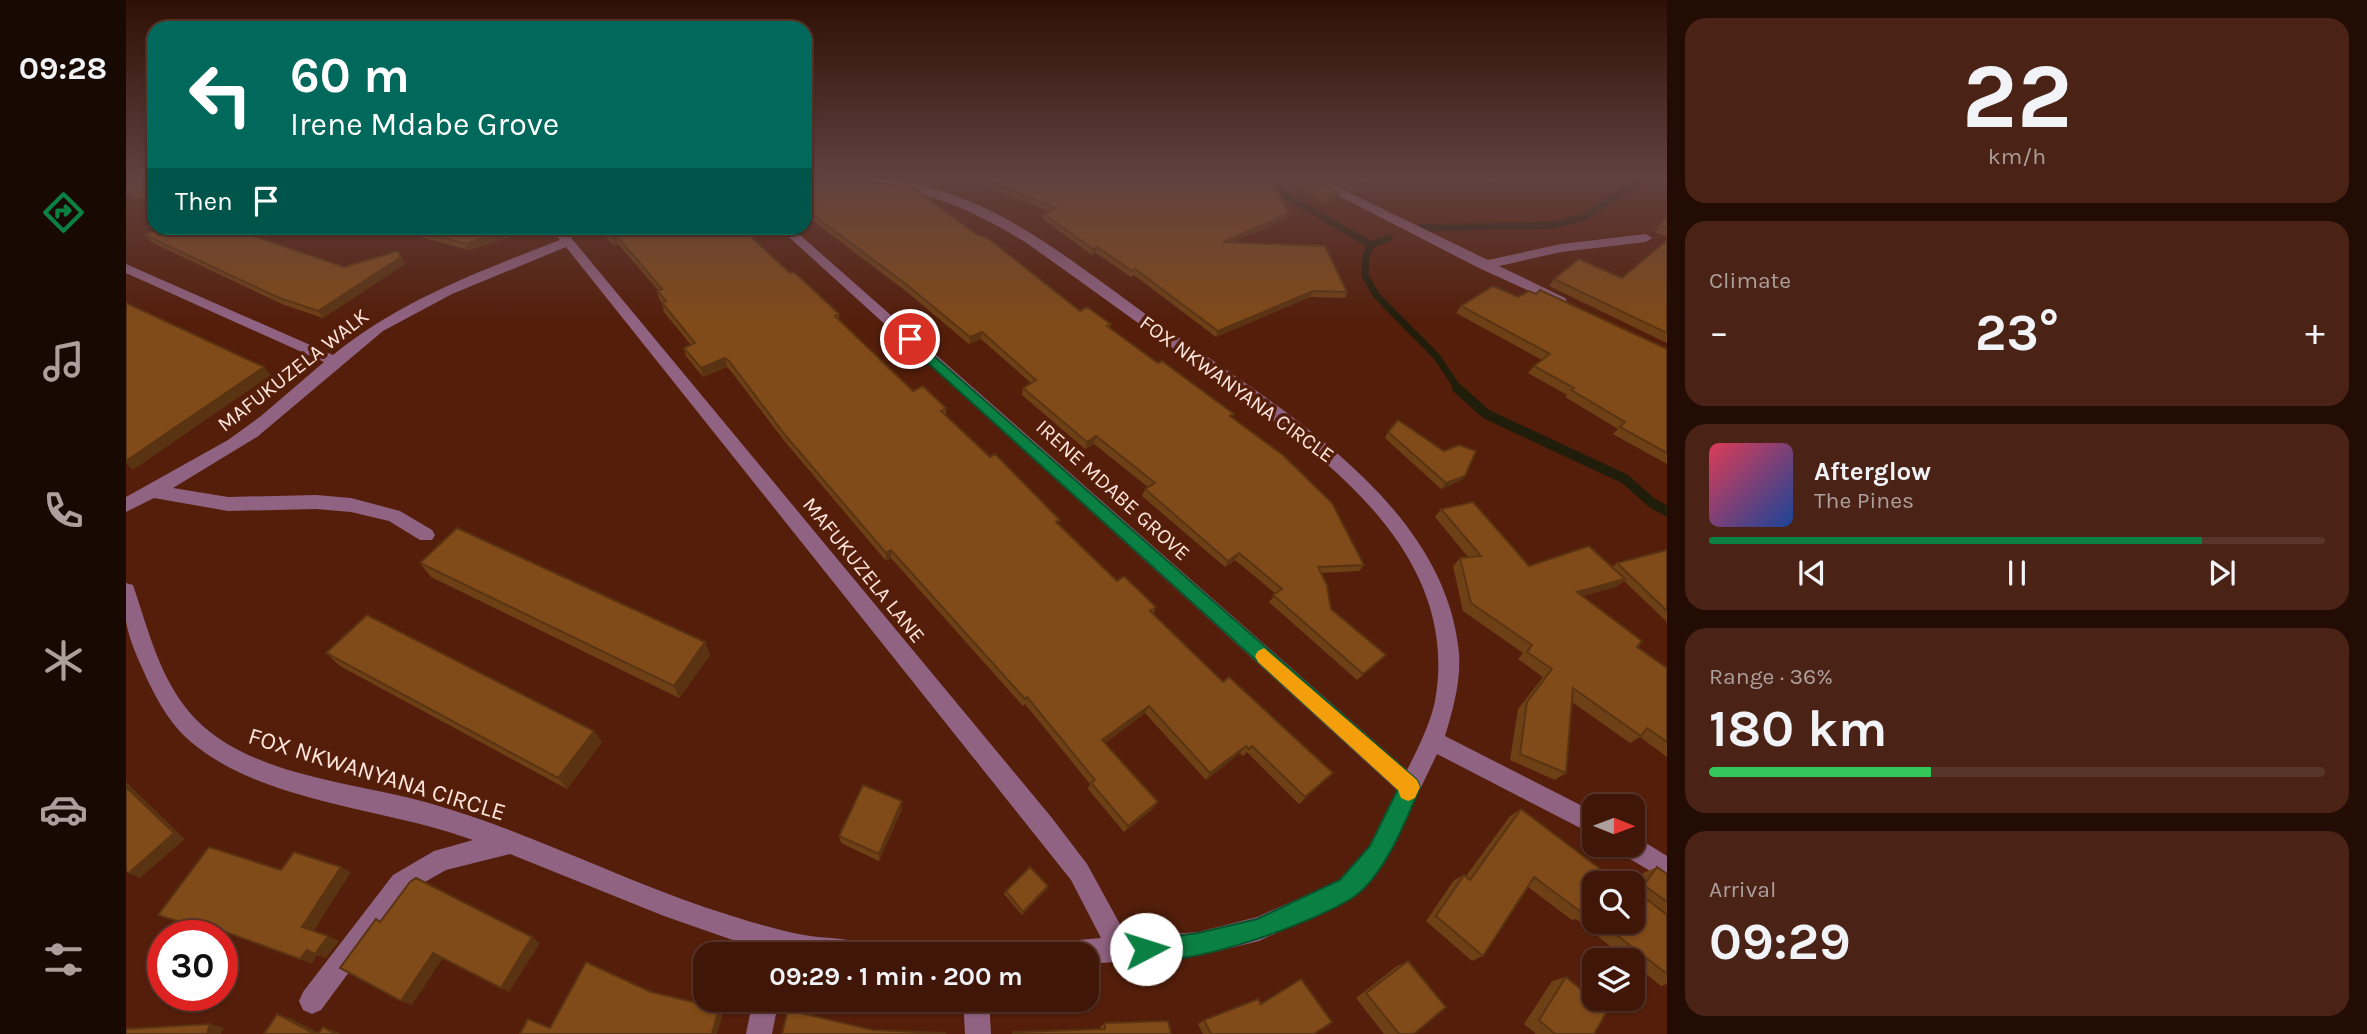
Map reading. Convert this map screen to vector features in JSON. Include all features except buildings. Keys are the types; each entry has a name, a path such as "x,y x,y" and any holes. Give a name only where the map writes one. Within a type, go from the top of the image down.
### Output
{"street":[{"name":"FOX NKWANYANA CIRCLE","path":"1005,224 1315,442 1359,481 1391,519 1424,569 1441,610 1449,655 1445,702 1433,741 1377,854 1348,888 1259,929 1198,944 1099,952"},
{"path":"1403,224 1569,305"},
{"name":"MAFUKUZELA WALK","path":"126,505 229,447 267,421 334,361 415,305 562,235"},
{"name":"MAFUKUZELA LANE","path":"562,235 1080,872 1121,951"},
{"name":"IRENE MDABE GROVE","path":"793,235 1410,787"},
{"path":"1484,265 1561,248 1646,238"},
{"path":"126,268 334,361"},
{"path":"153,491 228,504 316,502 351,505 394,516 426,535"},
{"name":"FOX NKWANYANA CIRCLE","path":"126,591 160,687 177,715 215,748 250,765 455,822 763,942"},
{"path":"1433,741 1582,818"},
{"path":"312,1001 401,883 442,859 508,843"},
{"path":"1645,855 1667,869"},
{"path":"759,1034 763,1012"},
{"path":"977,1012 978,1034"}],"waterway":[{"path":"1335,224 1371,245"},
{"path":"1421,228 1556,224"},
{"path":"1371,245 1389,238"},
{"path":"1371,245 1366,255 1365,276 1377,296 1437,357 1459,389"},
{"path":"1459,389 1486,414 1625,479 1652,503 1667,511"}],"slow traffic":[{"path":"1264,656 1410,787 1408,791"}],"route":[{"path":"910,339 1410,787 1377,854 1348,888 1259,929 1198,944 1146,949"}]}
